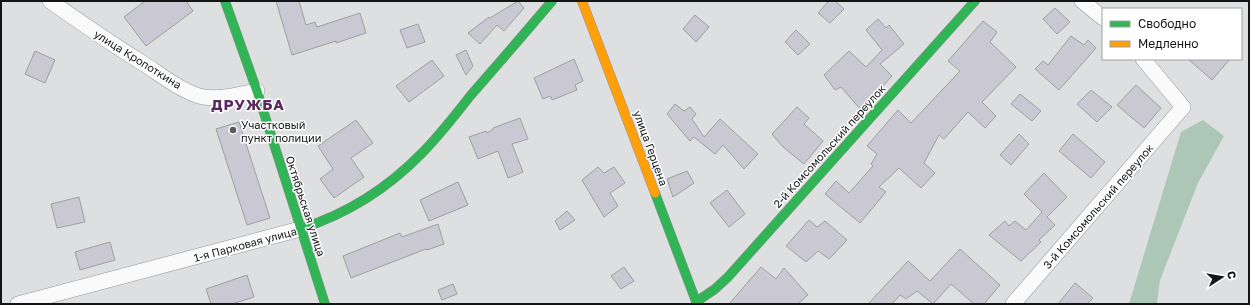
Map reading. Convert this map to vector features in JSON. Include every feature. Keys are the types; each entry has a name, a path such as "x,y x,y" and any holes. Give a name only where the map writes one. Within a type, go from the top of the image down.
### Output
{"street":[{"name":"улица Кропоткина","path":"50,1 88,28 176,85 200,96 233,96 257,91"},
{"name":"Октябрьская улица","path":"225,1 257,91 325,304"},
{"name":"1-я Парковая улица","path":"18,304 312,226 349,210 369,199 394,179 422,153 552,1"},
{"name":"улица Герцена","path":"582,1 696,303"},
{"name":"2-й Комсомольский переулок","path":"696,303 728,277 975,1"},
{"path":"1082,1 1101,10"},
{"name":"3-й Комсомольский переулок","path":"1013,304 1183,107 1144,60"}],"green space":[{"path":"1203,120 1224,136 1198,183 1160,280 1157,304 1129,304 1181,132"}],"building":[{"path":"145,1 186,1 193,11 146,46 124,17"},
{"path":"276,1 299,1 306,25 315,22 317,27 360,13 366,33 292,55"},
{"path":"518,1 524,8 504,31 497,25 480,44 468,33 489,17 490,18"},
{"path":"829,1 835,1 844,9 830,23 818,13"},
{"path":"1055,8 1070,22 1057,34 1043,19"},
{"path":"695,15 709,27 696,42 683,29"},
{"path":"878,19 886,28 889,25 904,44 880,64 892,76 861,110 841,87 835,90 824,75 849,51 866,67 882,50 866,30"},
{"path":"983,21 997,32 990,42 1016,67 982,102 996,116 985,128 968,112 944,139 939,135 924,163 935,173 921,188 899,168 879,187 886,192 860,223 825,194 836,181 849,193 873,166 871,164 877,154 867,146 898,110 911,123 960,71 948,61"},
{"path":"418,24 425,42 407,48 400,30"},
{"path":"796,30 810,44 798,55 785,42"},
{"path":"1071,36 1084,45 1088,40 1096,48 1059,90 1035,69 1043,61 1048,65"},
{"path":"466,50 473,66 466,75 456,55"},
{"path":"35,51 55,60 45,83 25,74"},
{"path":"574,59 583,81 575,85 577,90 552,100 550,96 543,99 534,78"},
{"path":"432,60 444,76 409,102 396,86"},
{"path":"1189,60 1229,60 1212,80"},
{"path":"1136,85 1161,108 1144,128 1117,105"},
{"path":"1091,90 1112,107 1097,122 1077,104"},
{"path":"1020,94 1041,111 1032,121 1011,104"},
{"path":"675,104 684,111 690,107 696,114 692,119 704,137 720,119 758,154 744,169 723,145 715,154 694,137 690,141 667,114"},
{"path":"797,107 809,118 804,124 823,141 804,164 782,146 772,134"},
{"path":"520,118 528,139 512,144 523,172 508,178 498,151 478,159 469,137 486,131 487,133 493,128"},
{"path":"356,120 373,143 351,158 364,177 334,198 320,179 333,169 318,146"},
{"path":"239,122 270,218 247,225 216,129"},
{"path":"1019,134 1029,144 1011,165 1000,155"},
{"path":"1073,134 1105,162 1091,178 1059,151"},
{"path":"598,167 604,173 614,167 625,183 610,193 618,206 604,217 582,180"},
{"path":"687,171 694,183 673,197 667,179"},
{"path":"1044,173 1067,197 1047,217 1055,225 1039,240 1041,242 1021,261 989,235 1005,221 1009,226 1015,221 1026,230 1042,212 1024,194"},
{"path":"458,182 468,205 429,221 420,200"},
{"path":"727,190 745,214 729,227 710,203"},
{"path":"79,197 85,222 57,228 51,204"},
{"path":"567,211 575,220 560,230 555,221"},
{"path":"809,220 817,227 825,221 847,240 829,259 818,251 806,262 786,246"},
{"path":"438,224 444,244 427,250 426,249 351,278 343,256 400,233 402,237"},
{"path":"110,242 115,260 80,270 75,252"},
{"path":"960,249 1000,285 984,304 974,304 951,284 933,304 917,291 906,299 900,295 892,304 868,304 908,261 930,281"},
{"path":"624,267 634,281 621,289 611,276"},
{"path":"761,267 776,279 784,268 808,295 798,304 729,304"},
{"path":"247,275 254,297 232,304 211,304 206,289"},
{"path":"1075,283 1093,298 1087,304 1058,304"},
{"path":"453,284 457,294 442,300 438,290"}],"traffic: fast":[{"path":"225,1 257,91 325,304"},
{"path":"300,229 350,208 381,188 409,166 435,139 552,1"},
{"path":"696,302 715,289 728,277 975,1"},
{"path":"655,193 697,304"}],"traffic: slow":[{"path":"582,1 655,193"}],"place":[{"name":"Участковый пункт полиции","path":"233,130"}],"district":[{"name":"ДРУЖБА","path":"248,104"}]}
